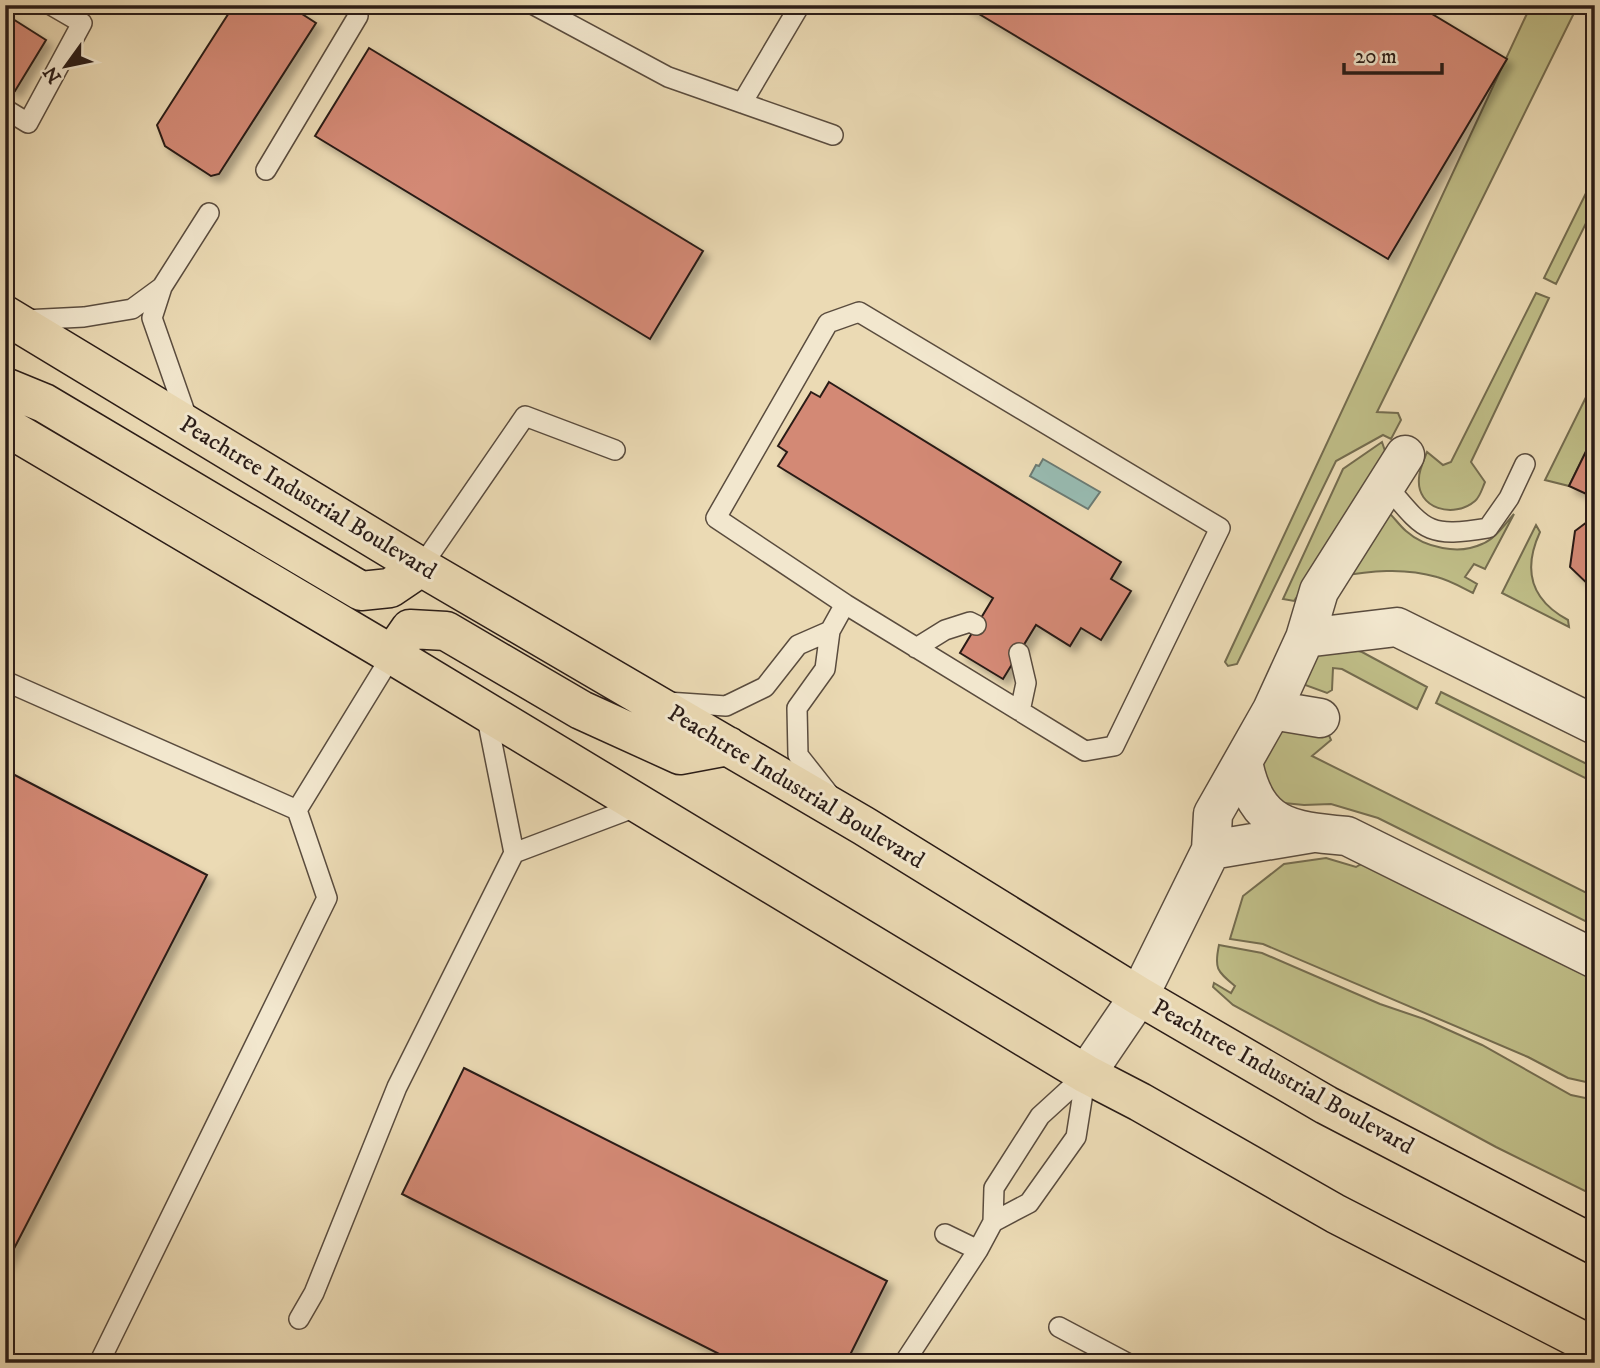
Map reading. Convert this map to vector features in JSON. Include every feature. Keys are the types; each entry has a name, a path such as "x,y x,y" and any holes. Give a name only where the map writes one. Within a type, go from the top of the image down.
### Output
{"highway":[{"name":"Peachtree Industrial Boulevard","path":"10,318 421,567 846,816 1139,996 1326,1105 1595,1245"},
{"path":"5,387 44,403 361,591 390,589 421,567"},
{"path":"5,426 392,655 1086,1074 1336,1214 1595,1347"},
{"path":"392,655 410,629 446,631 581,710 680,755 727,746"}],"street":[{"path":"1086,1074 1139,996 1211,850 1213,814 1272,710 1305,638 1319,591 1396,470"},
{"path":"1305,638 1397,627 1595,725"},
{"path":"1272,710 1320,718"},
{"path":"1243,762 1250,792 1274,821 1313,833 1347,836 1595,959"},
{"path":"1211,850 1313,833"}],"lane":[{"path":"5,109 28,122 82,23 51,5"},
{"path":"534,5 668,77 833,135"},
{"path":"742,103 800,5"},
{"path":"266,170 358,16"},
{"path":"189,426 152,318 162,287 209,213"},
{"path":"10,318 84,317 132,309 162,287"},
{"path":"859,312 1220,528 1114,746 1086,751 916,648 716,518 828,323 859,312"},
{"path":"421,567 525,416 615,450"},
{"path":"1396,470 1415,519 1437,532 1456,534 1488,528 1509,498 1525,464"},
{"path":"845,604 830,631 825,669 797,708 798,755 846,816"},
{"path":"916,648 945,630 970,622 976,625"},
{"path":"652,701 726,706 765,687 798,645 830,631"},
{"path":"1019,653 1026,683 1020,711"},
{"path":"297,810 392,655"},
{"path":"5,681 297,810 327,898 99,1363"},
{"path":"299,1319 314,1293 397,1087 514,853 486,712"},
{"path":"514,853 641,805"},
{"path":"993,1222 1029,1203 1076,1138 1086,1074"},
{"path":"904,1363 978,1250 993,1222 995,1188 1001,1177 1040,1116 1086,1074"},
{"path":"945,1234 978,1250"},
{"path":"1059,1327 1127,1363"}],"shaded area":[{"path":"1531,5 1578,5 1377,412 1398,413 1401,420 1391,439 1383,435 1336,461 1237,664 1228,666 1225,662"},
{"path":"1595,175 1595,205 1556,284 1544,278"},
{"path":"1536,293 1549,298 1471,462 1485,482 1481,493 1466,506 1447,510 1438,508 1430,504 1420,489 1420,472 1427,452 1443,465 1451,462"},
{"path":"1595,379 1595,433 1569,486 1545,480"},
{"path":"1382,442 1385,451 1363,499 1294,601 1283,599 1343,469"},
{"path":"1387,511 1414,537 1432,545 1453,549 1487,542 1514,514 1485,569 1474,564 1465,577 1477,584 1473,593 1442,578 1412,572 1374,572 1336,577"},
{"path":"1536,525 1540,532 1532,559 1533,583 1545,603 1568,620 1569,627 1502,593"},
{"path":"1343,647 1362,652 1427,687 1417,709 1342,669 1333,668 1332,690 1327,693 1297,682 1315,658"},
{"path":"1441,692 1595,768 1595,783 1436,703"},
{"path":"1287,726 1328,733 1331,740 1312,756 1595,897 1595,926 1378,818 1331,804 1284,803 1266,793 1262,753"},
{"path":"1326,858 1356,867 1363,863 1595,977 1595,1084 1568,1078 1528,1057 1263,944 1230,939 1243,896 1284,864"},
{"path":"1219,945 1262,953 1380,1004 1424,1019 1482,1045 1571,1095 1595,1100 1595,1196 1496,1147 1233,1005 1213,987 1214,983 1231,993 1235,986 1218,969"}],"water":[{"path":"1043,459 1100,492 1088,509 1030,476"}],"building":[{"path":"234,5 288,5 316,23 219,174 211,176 165,146 157,125"},
{"path":"964,5 1417,5 1507,59 1388,259"},
{"path":"5,14 46,40 15,91 5,85"},
{"path":"369,48 703,251 650,339 315,136"},
{"path":"829,382 1121,562 1111,579 1131,591 1101,640 1081,628 1070,646 1036,625 1003,679 960,653 993,598 778,466 787,452 778,446 811,392 820,397"},
{"path":"1595,433 1595,498 1569,486"},
{"path":"1595,516 1595,591 1570,567 1575,531"},
{"path":"7,771 207,875 5,1266 5,775"},
{"path":"464,1068 887,1281 846,1363 737,1363 402,1194"}]}
